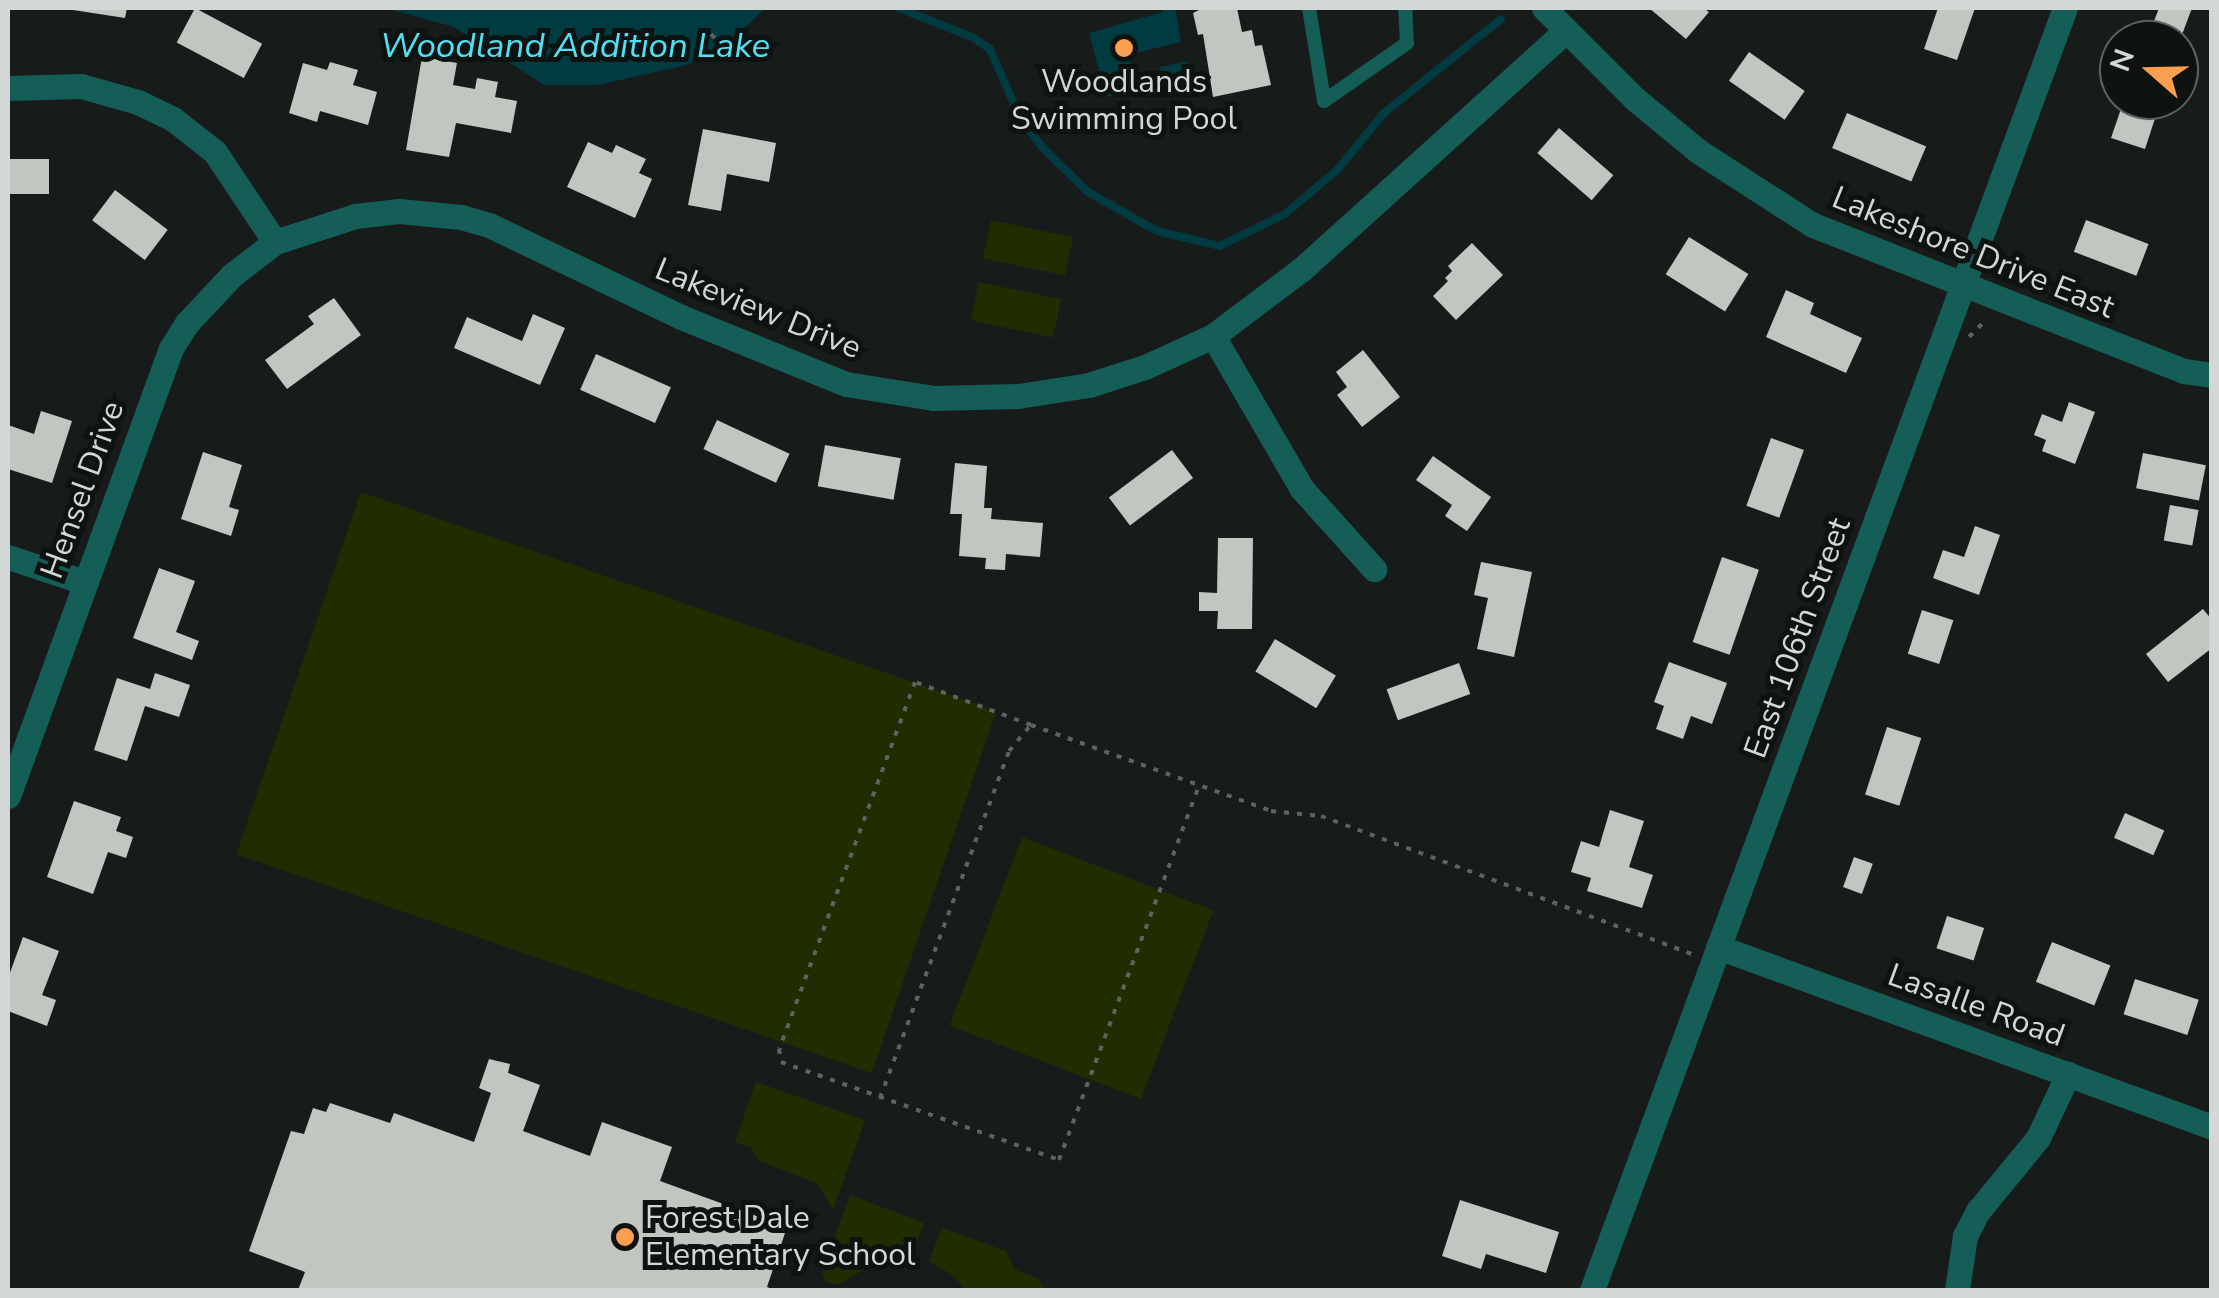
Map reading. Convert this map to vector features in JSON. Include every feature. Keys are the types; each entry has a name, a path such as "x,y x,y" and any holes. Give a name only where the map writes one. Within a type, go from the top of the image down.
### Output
{"street":[{"name":"Lakeshore Drive East","path":"1544,8 1635,99 1748,186 1849,242 2184,370 2212,375"},
{"name":"East 106th Street","path":"1592,1290 2066,8"},
{"name":"Lakeview Drive","path":"275,242 355,216 399,211 460,218 489,225 681,317 846,384 933,398 1018,396 1089,386 1145,367 1213,336 1302,268 1565,31"},
{"path":"8,88 81,86 138,102 173,119 215,152 275,242"},
{"name":"Hensel Drive","path":"8,796 170,350 219,287 275,242"},
{"path":"1213,336 1302,489 1374,569"},
{"path":"8,557 84,582"},
{"name":"Lasalle Road","path":"1719,944 2212,1127"},
{"path":"1957,1290 1965,1236 1978,1211 2038,1138 2068,1074"}],"lane":[{"path":"1309,8 1324,102 1406,42 1405,8"}],"path":[{"path":"711,34 724,48"},
{"path":"1198,785 1059,1160 781,1062 779,1049 915,682 1271,811 1321,816 1696,956 1719,944"},
{"path":"880,1098 1009,751 1031,725"}],"green space":[{"path":"991,220 1073,237 1065,276 983,258"},
{"path":"979,282 1061,299 1053,338 971,320"},
{"path":"361,492 996,711 872,1073 236,854"},
{"path":"1022,837 1213,910 1141,1099 950,1026"},
{"path":"756,1082 865,1120 833,1210 817,1183 757,1160 752,1148 735,1142"},
{"path":"850,1195 924,1223 913,1254 880,1260 838,1285 825,1281 822,1272"},
{"path":"942,1228 1006,1251 1014,1269 1039,1279 1044,1290 965,1290 954,1276 929,1261"}],"water":[{"name":"Woodland Addition Lake","path":"385,8 765,8 724,48 686,65 598,85 544,85 454,27"},
{"name":"Woodlands Swimming Pool","path":"1162,8 1175,8 1181,42 1131,54 1132,92 1106,97 1089,33 1163,12"},
{"path":"1187,61 1193,88 1166,95 1160,67"}],"building":[{"path":"60,8 127,8 125,18"},
{"path":"195,8 262,44 244,78 177,42"},
{"path":"1203,8 1237,8 1242,32 1252,30 1255,46 1262,45 1271,85 1213,97 1203,34 1198,35 1193,13"},
{"path":"1649,8 1703,8 1709,12 1686,39"},
{"path":"1938,8 1975,8 1957,60 1924,49"},
{"path":"2159,8 2192,8 2188,20 2154,20"},
{"path":"1749,52 1805,91 1785,120 1729,81"},
{"path":"422,57 457,63 453,85 475,89 477,78 498,82 495,97 517,101 511,133 456,123 449,157 406,150"},
{"path":"330,62 358,70 353,85 377,92 368,125 320,111 317,122 289,113 303,63 327,70"},
{"path":"1847,113 1926,147 1911,182 1832,148"},
{"path":"2117,120 2154,120 2145,149 2111,138"},
{"path":"1559,128 1613,175 1592,200 1537,153"},
{"path":"703,129 776,143 769,182 727,174 721,211 688,205"},
{"path":"588,142 612,153 616,145 646,159 639,173 652,179 635,218 567,187"},
{"path":"8,159 49,159 49,194 8,194"},
{"path":"115,190 168,230 145,260 92,220"},
{"path":"2086,220 2149,244 2136,276 2074,252"},
{"path":"1689,237 1748,274 1725,311 1666,274"},
{"path":"1472,243 1503,275 1456,320 1433,296 1448,281 1445,278 1452,271 1448,266"},
{"path":"1786,290 1814,303 1810,314 1862,338 1846,373 1766,337"},
{"path":"334,298 361,335 287,389 265,360 314,324 308,316"},
{"path":"533,314 565,328 540,385 454,348 467,317 522,341"},
{"path":"1363,350 1400,397 1362,427 1337,395 1347,387 1336,372"},
{"path":"596,354 671,387 655,423 580,390"},
{"path":"2069,402 2095,412 2075,464 2042,451 2046,440 2034,435 2042,414 2062,422"},
{"path":"41,411 72,421 52,483 8,469 8,425 34,434"},
{"path":"717,420 790,454 776,483 703,449"},
{"path":"1771,438 1804,450 1779,518 1746,506"},
{"path":"825,445 901,458 894,500 818,486"},
{"path":"1172,450 1193,478 1130,525 1109,498"},
{"path":"203,452 242,465 229,507 239,510 231,536 181,519"},
{"path":"2143,453 2206,465 2199,501 2136,488"},
{"path":"1433,456 1491,497 1467,531 1445,516 1452,505 1416,480"},
{"path":"955,463 987,466 984,508 992,508 991,519 1043,523 1040,557 1006,554 1005,570 985,569 986,558 959,556 962,514 950,514"},
{"path":"2170,505 2199,510 2192,545 2164,540"},
{"path":"1975,526 2000,535 1979,595 1933,578 1943,550 1964,557"},
{"path":"1218,538 1253,538 1252,629 1217,629 1218,611 1199,611 1199,592 1217,593"},
{"path":"1722,557 1759,570 1730,655 1693,642"},
{"path":"1481,562 1532,572 1514,657 1477,649 1488,598 1474,595"},
{"path":"159,568 195,581 176,632 199,641 192,660 133,638"},
{"path":"2203,609 2212,620 2212,648 2168,682 2146,654"},
{"path":"1922,610 1953,620 1939,664 1908,654"},
{"path":"1275,639 1336,676 1316,708 1255,672"},
{"path":"1669,662 1727,683 1712,724 1691,716 1683,739 1656,729 1664,706 1654,702"},
{"path":"1459,663 1470,694 1398,720 1387,689"},
{"path":"155,673 190,685 179,717 145,706 127,761 94,750 117,678 150,689"},
{"path":"1887,727 1921,738 1899,806 1865,795"},
{"path":"74,801 121,817 116,831 133,837 126,858 108,852 93,894 47,877"},
{"path":"1610,810 1644,821 1629,867 1653,875 1642,908 1587,891 1591,878 1571,872 1581,841 1599,847"},
{"path":"2125,813 2164,830 2153,855 2114,838"},
{"path":"1854,857 1873,864 1862,894 1843,887"},
{"path":"1947,916 1984,928 1974,960 1936,948"},
{"path":"23,937 59,951 42,995 56,1000 47,1026 8,1011 8,978"},
{"path":"2052,942 2110,966 2094,1005 2036,982"},
{"path":"2135,979 2199,1000 2187,1035 2124,1014"},
{"path":"489,1059 510,1064 508,1073 540,1085 523,1131 590,1156 602,1122 672,1147 660,1181 787,1227 767,1287 775,1290 298,1290 305,1272 249,1251 291,1131 304,1134 313,1108 326,1112 330,1103 390,1123 394,1113 474,1142 491,1093 479,1088"},
{"path":"1460,1200 1559,1232 1546,1273 1486,1254 1481,1269 1442,1256"}],"waterway":[{"path":"899,8 974,38 990,49 1021,120 1042,147 1088,192 1157,231 1220,246 1285,214 1338,169 1384,113 1501,19"}],"place":[{"name":"Woodlands Swimming Pool","path":"1124,48"},
{"name":"Forest Dale Elementary School","path":"625,1237"}]}
